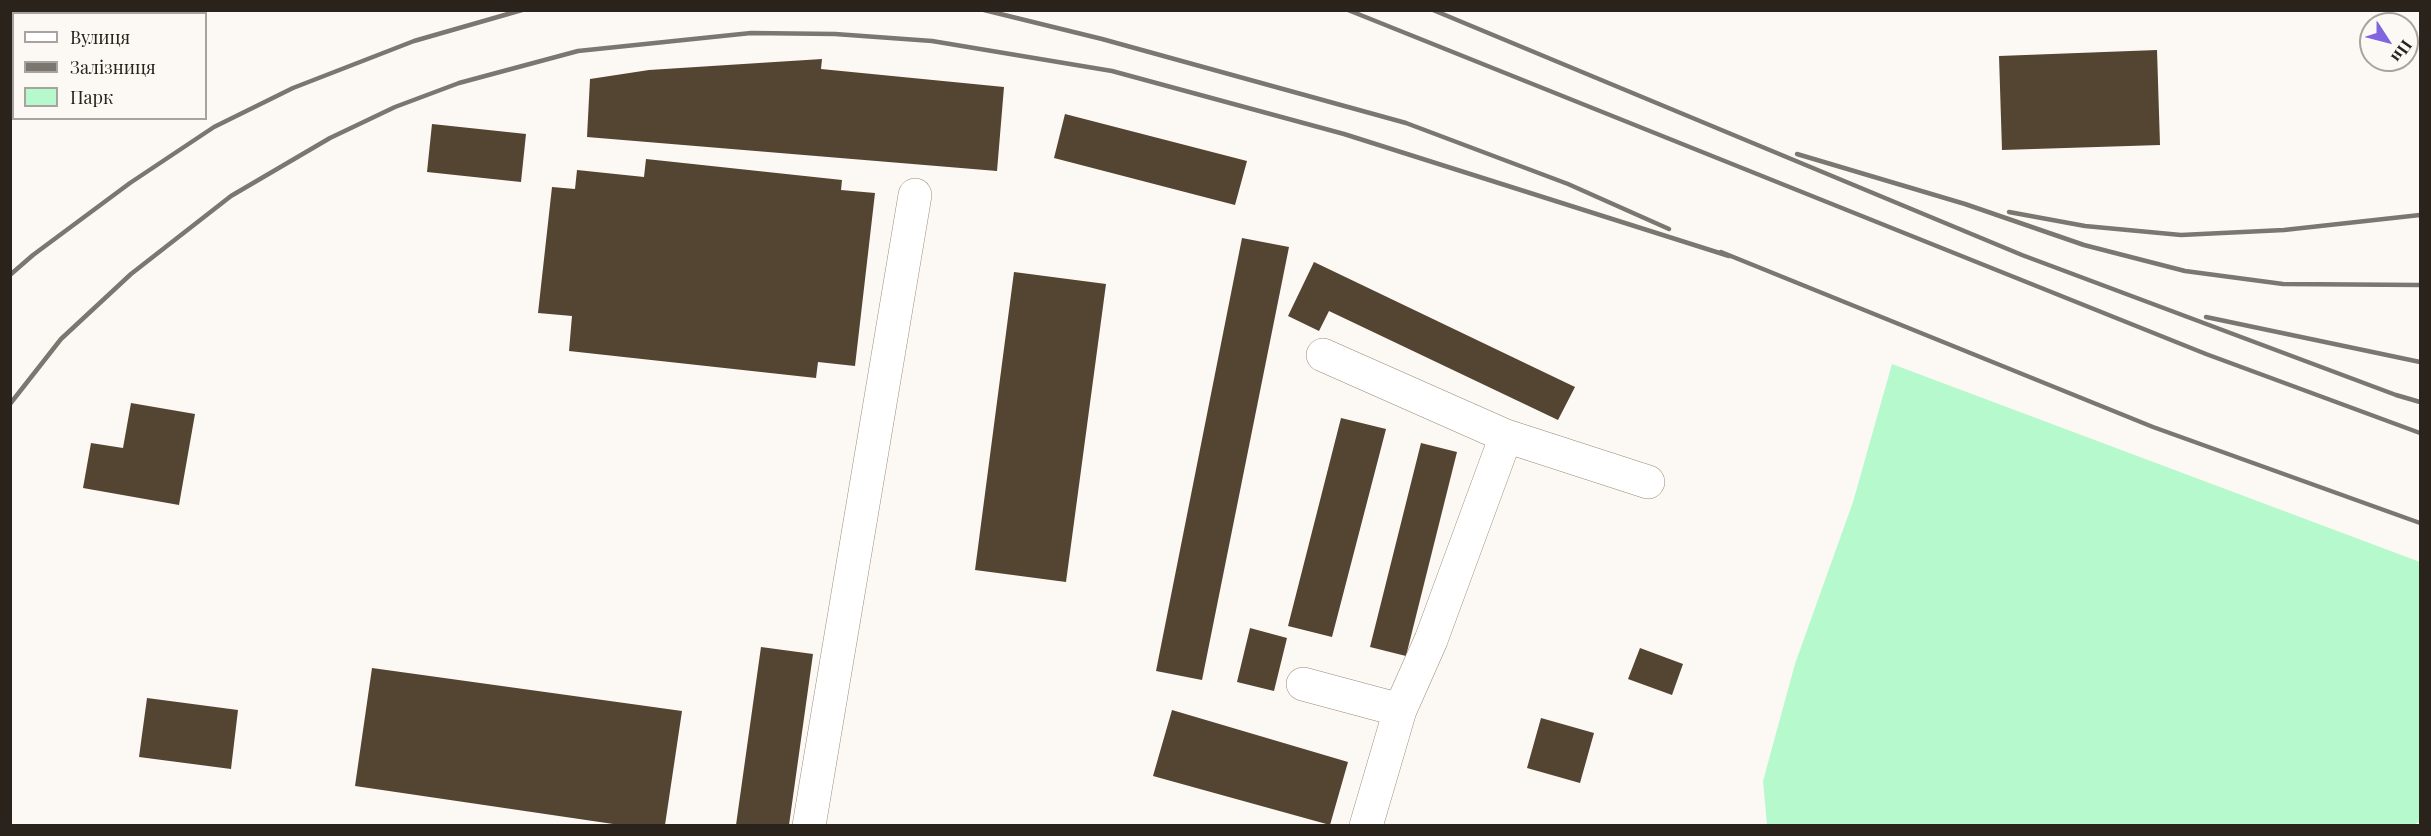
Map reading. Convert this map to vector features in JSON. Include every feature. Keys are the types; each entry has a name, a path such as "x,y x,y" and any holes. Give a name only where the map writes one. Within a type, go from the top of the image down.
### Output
{"lane":[{"path":"809,825 915,195"},
{"path":"1323,355 1506,436 1648,482"},
{"path":"1365,825 1400,710 1431,640 1506,436"},
{"path":"1303,684 1400,710"}],"green space":[{"path":"1892,364 2420,562 2420,822 2410,826 1767,825 1763,781 1795,664 1853,502"}],"building":[{"path":"2157,50 2160,145 2002,150 1999,56"},
{"path":"822,59 821,69 1004,87 997,171 587,137 590,79 649,70"},
{"path":"1065,114 1247,161 1235,205 1054,158"},
{"path":"432,124 526,134 521,182 427,172"},
{"path":"646,159 842,180 841,190 875,193 855,366 818,362 816,378 569,351 572,316 538,313 552,187 575,189 577,170 644,177"},
{"path":"1242,238 1289,247 1202,680 1156,671"},
{"path":"1314,262 1575,387 1558,420 1329,311 1319,331 1288,316"},
{"path":"1014,272 1106,284 1066,582 975,570"},
{"path":"131,403 195,414 179,505 83,488 91,443 123,448"},
{"path":"1341,418 1386,429 1332,637 1288,626"},
{"path":"1421,443 1457,452 1406,656 1370,647"},
{"path":"1250,628 1287,638 1274,691 1237,682"},
{"path":"761,647 813,654 789,825 736,825"},
{"path":"1640,648 1683,664 1672,695 1628,679"},
{"path":"372,668 682,711 665,825 620,825 355,786"},
{"path":"147,698 238,710 231,769 139,757"},
{"path":"1172,710 1348,762 1330,825 1153,776"},
{"path":"1541,718 1594,733 1580,783 1527,768"}],"railway":[{"path":"10,275 33,255 130,183 214,127 293,88 414,41 522,10"},
{"path":"984,10 1102,39 1406,123 1568,184 1669,229"},
{"path":"1348,10 2206,354 2420,433"},
{"path":"1433,10 2022,255 2420,402"},
{"path":"10,404 61,339 131,274 231,196 330,138 395,107 459,83 578,51 751,33 835,34 932,41 1112,71 1344,134 1729,256"},
{"path":"1797,154 1965,204 2084,245 2185,271 2283,284 2420,285"},
{"path":"2009,212 2085,226 2181,235 2284,230 2420,215"},
{"path":"1721,252 2153,427 2420,523"},
{"path":"2206,317 2420,362"}]}
